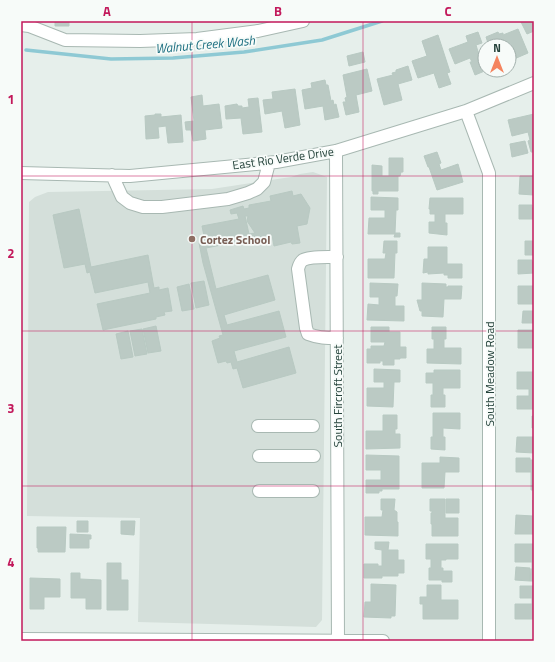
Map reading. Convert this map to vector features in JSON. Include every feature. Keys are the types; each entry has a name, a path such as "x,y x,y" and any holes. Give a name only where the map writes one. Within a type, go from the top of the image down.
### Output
{"street":[{"path":"21,26 29,26 65,40 140,41 197,39 258,31 303,21"},
{"name":"East Rio Verde Drive","path":"21,173 130,176 268,162 336,151 466,111 534,83"},
{"name":"South Meadow Road","path":"466,111 489,173 489,641"},
{"name":"South Fircroft Street","path":"336,151 338,640"},
{"path":"112,175 122,197 130,203 143,207 162,207 228,199 248,193 264,182 268,162"},
{"path":"337,257 312,258 304,260 299,264 298,269 308,334 322,338 337,338"},
{"path":"258,426 313,426"},
{"path":"259,456 314,456"},
{"path":"259,491 313,491"},
{"path":"21,639 383,641"}],"shaded area":[{"path":"313,172 327,177 322,620 316,627 138,622 140,518 27,516 29,202 35,197 48,192 212,189 291,177"}],"building":[{"path":"55,21 69,21 69,26 55,26"},
{"path":"534,21 534,31 527,34 521,22"},
{"path":"518,29 528,53 517,58 517,38 486,37 498,32 499,34 503,33 503,35"},
{"path":"478,32 480,38 477,38 476,45 477,74 475,75 470,58 455,64 449,49 468,42 466,36"},
{"path":"438,35 450,72 447,73 451,84 439,88 434,73 418,78 412,61 427,56 422,41"},
{"path":"363,52 365,62 349,66 347,56"},
{"path":"408,66 412,80 398,84 402,100 384,105 377,79 393,75 392,73 396,72 396,70"},
{"path":"367,69 372,91 356,95 359,112 346,115 343,102 346,102 345,98 347,97 343,75"},
{"path":"325,80 326,85 328,85 331,101 333,100 334,105 336,104 339,117 325,120 323,106 305,109 302,90 312,88 311,83"},
{"path":"295,89 300,125 285,128 282,111 265,114 263,100 273,99 272,92"},
{"path":"202,95 203,106 219,104 222,128 205,130 206,139 193,141 191,130 186,130 185,122 194,121 191,97"},
{"path":"258,98 262,132 243,134 241,118 226,119 225,106 237,104 238,106 242,106 242,108 249,107 248,99"},
{"path":"161,114 161,117 181,115 183,142 168,143 166,126 158,127 159,138 146,139 145,116"},
{"path":"534,114 534,152 531,152 528,141 530,140 528,132 512,136 508,120"},
{"path":"525,141 528,153 512,157 510,144"},
{"path":"437,152 441,163 439,164 441,170 458,164 463,182 437,190 424,156"},
{"path":"389,158 403,158 403,172 401,172 400,176 398,176 398,191 378,191 378,194 373,194 372,165 382,166 382,176 389,176"},
{"path":"534,170 534,195 519,194 520,176 533,176"},
{"path":"292,191 293,196 301,194 310,208 307,224 297,226 300,243 292,244 291,242 274,246 272,235 206,248 216,289 268,275 275,300 224,315 227,325 279,311 286,337 234,351 237,362 289,347 296,373 243,388 237,368 233,369 231,362 227,363 226,361 218,363 212,341 223,335 199,243 205,241 202,226 239,219 237,213 231,214 230,210 243,206 244,209 249,208 249,205 271,201 270,196","holes":["245,216 248,216 247,221 255,233 249,234"]},
{"path":"371,197 398,198 395,233 400,233 400,237 394,237 395,234 368,234 369,218 385,218 385,210 371,210"},
{"path":"430,198 463,198 463,214 445,214 447,235 429,233 429,222 435,222 435,214 430,214"},
{"path":"519,205 532,205 532,208 534,208 534,219 519,219"},
{"path":"79,209 91,267 148,255 154,288 159,287 159,290 168,288 172,311 164,312 165,315 156,317 156,319 103,330 97,304 150,293 148,282 95,293 90,272 87,273 85,264 64,268 53,215"},
{"path":"384,241 397,241 394,278 368,278 368,259 385,259 386,253 383,253"},
{"path":"525,241 534,241 534,255 525,255"},
{"path":"428,247 447,247 447,264 462,264 462,278 448,278 448,275 444,275 444,273 423,273 424,259 428,259"},
{"path":"518,260 532,260 532,262 534,262 534,273 518,274"},
{"path":"204,281 209,305 196,308 191,283"},
{"path":"370,283 398,284 397,296 395,296 395,306 404,306 404,321 367,320 368,304 379,305 379,297 370,297"},
{"path":"422,283 446,284 446,287 462,286 461,299 444,299 443,317 422,316 422,311 420,311 417,300 422,300"},
{"path":"189,284 194,309 182,311 177,287"},
{"path":"518,286 534,286 534,304 518,304"},
{"path":"523,311 534,311 534,323 522,323"},
{"path":"156,326 161,351 148,353 143,329"},
{"path":"371,327 389,327 389,332 400,332 400,347 406,347 406,358 394,359 394,365 383,365 383,361 380,361 380,363 367,363 367,349 371,349 371,346 384,346 385,342 371,342"},
{"path":"432,327 446,327 444,348 461,348 461,364 427,363 427,349 434,349"},
{"path":"142,329 147,354 135,356 130,331"},
{"path":"518,330 534,330 534,348 518,348"},
{"path":"128,331 133,357 121,359 116,334"},
{"path":"374,369 400,370 400,382 394,382 393,407 367,406 367,388 384,388 384,382 374,382"},
{"path":"434,370 460,370 460,388 443,388 443,395 445,395 445,407 431,407 433,383 426,383 426,373 434,373"},
{"path":"517,372 534,372 534,409 517,409 517,396 529,396 529,389 517,389"},
{"path":"433,413 460,413 460,429 443,428 445,450 431,449 431,437 433,437"},
{"path":"383,415 397,415 397,429 395,429 395,434 400,434 400,448 366,449 366,431 383,431"},
{"path":"532,416 534,416 534,428 532,428"},
{"path":"517,437 534,437 534,453 516,452"},
{"path":"366,455 399,456 399,489 382,489 379,493 366,493 366,480 381,480 381,470 366,470"},
{"path":"440,457 459,458 459,472 445,472 444,488 422,488 422,463 440,463"},
{"path":"516,458 530,458 530,460 534,460 534,490 531,490 531,472 516,472"},
{"path":"381,499 395,499 394,510 397,512 398,536 365,535 365,517 382,517 383,510 381,510"},
{"path":"430,499 445,499 445,518 458,518 458,536 432,536 432,511 430,511"},
{"path":"446,499 459,499 459,513 446,513"},
{"path":"533,500 534,534 515,534 516,515 533,516"},
{"path":"77,521 88,521 88,532 77,532"},
{"path":"121,521 135,521 134,535 121,534"},
{"path":"37,527 66,527 65,552 38,552"},
{"path":"70,534 91,535 91,539 89,539 89,548 70,548"},
{"path":"375,542 389,542 388,550 398,550 398,560 404,560 404,573 398,573 398,576 382,576 382,578 364,578 364,564 378,564 378,566 382,566 382,550 375,549"},
{"path":"426,544 458,544 458,559 441,560 441,568 443,568 443,571 452,571 452,582 429,580 431,559 426,559"},
{"path":"515,544 534,544 534,569 532,569 532,562 515,562"},
{"path":"107,563 121,563 121,580 128,580 128,610 107,610"},
{"path":"516,567 530,568 530,581 515,580"},
{"path":"531,569 534,569 534,581 530,581"},
{"path":"71,573 80,573 80,579 101,580 101,609 86,609 86,598 71,598"},
{"path":"30,578 60,579 60,597 44,597 44,609 30,609"},
{"path":"371,584 396,585 395,616 391,616 391,618 364,617 365,602 371,602"},
{"path":"427,585 441,585 441,600 458,600 458,619 423,619 423,604 420,604 420,597 427,597"},
{"path":"520,586 534,586 534,619 515,619 515,604 532,604 532,598 520,598"}],"waterway":[{"name":"Walnut Creek Wash","path":"26,50 111,59 173,58 244,52 322,40 382,21"}],"place":[{"name":"Cortez School","path":"192,239"}]}
